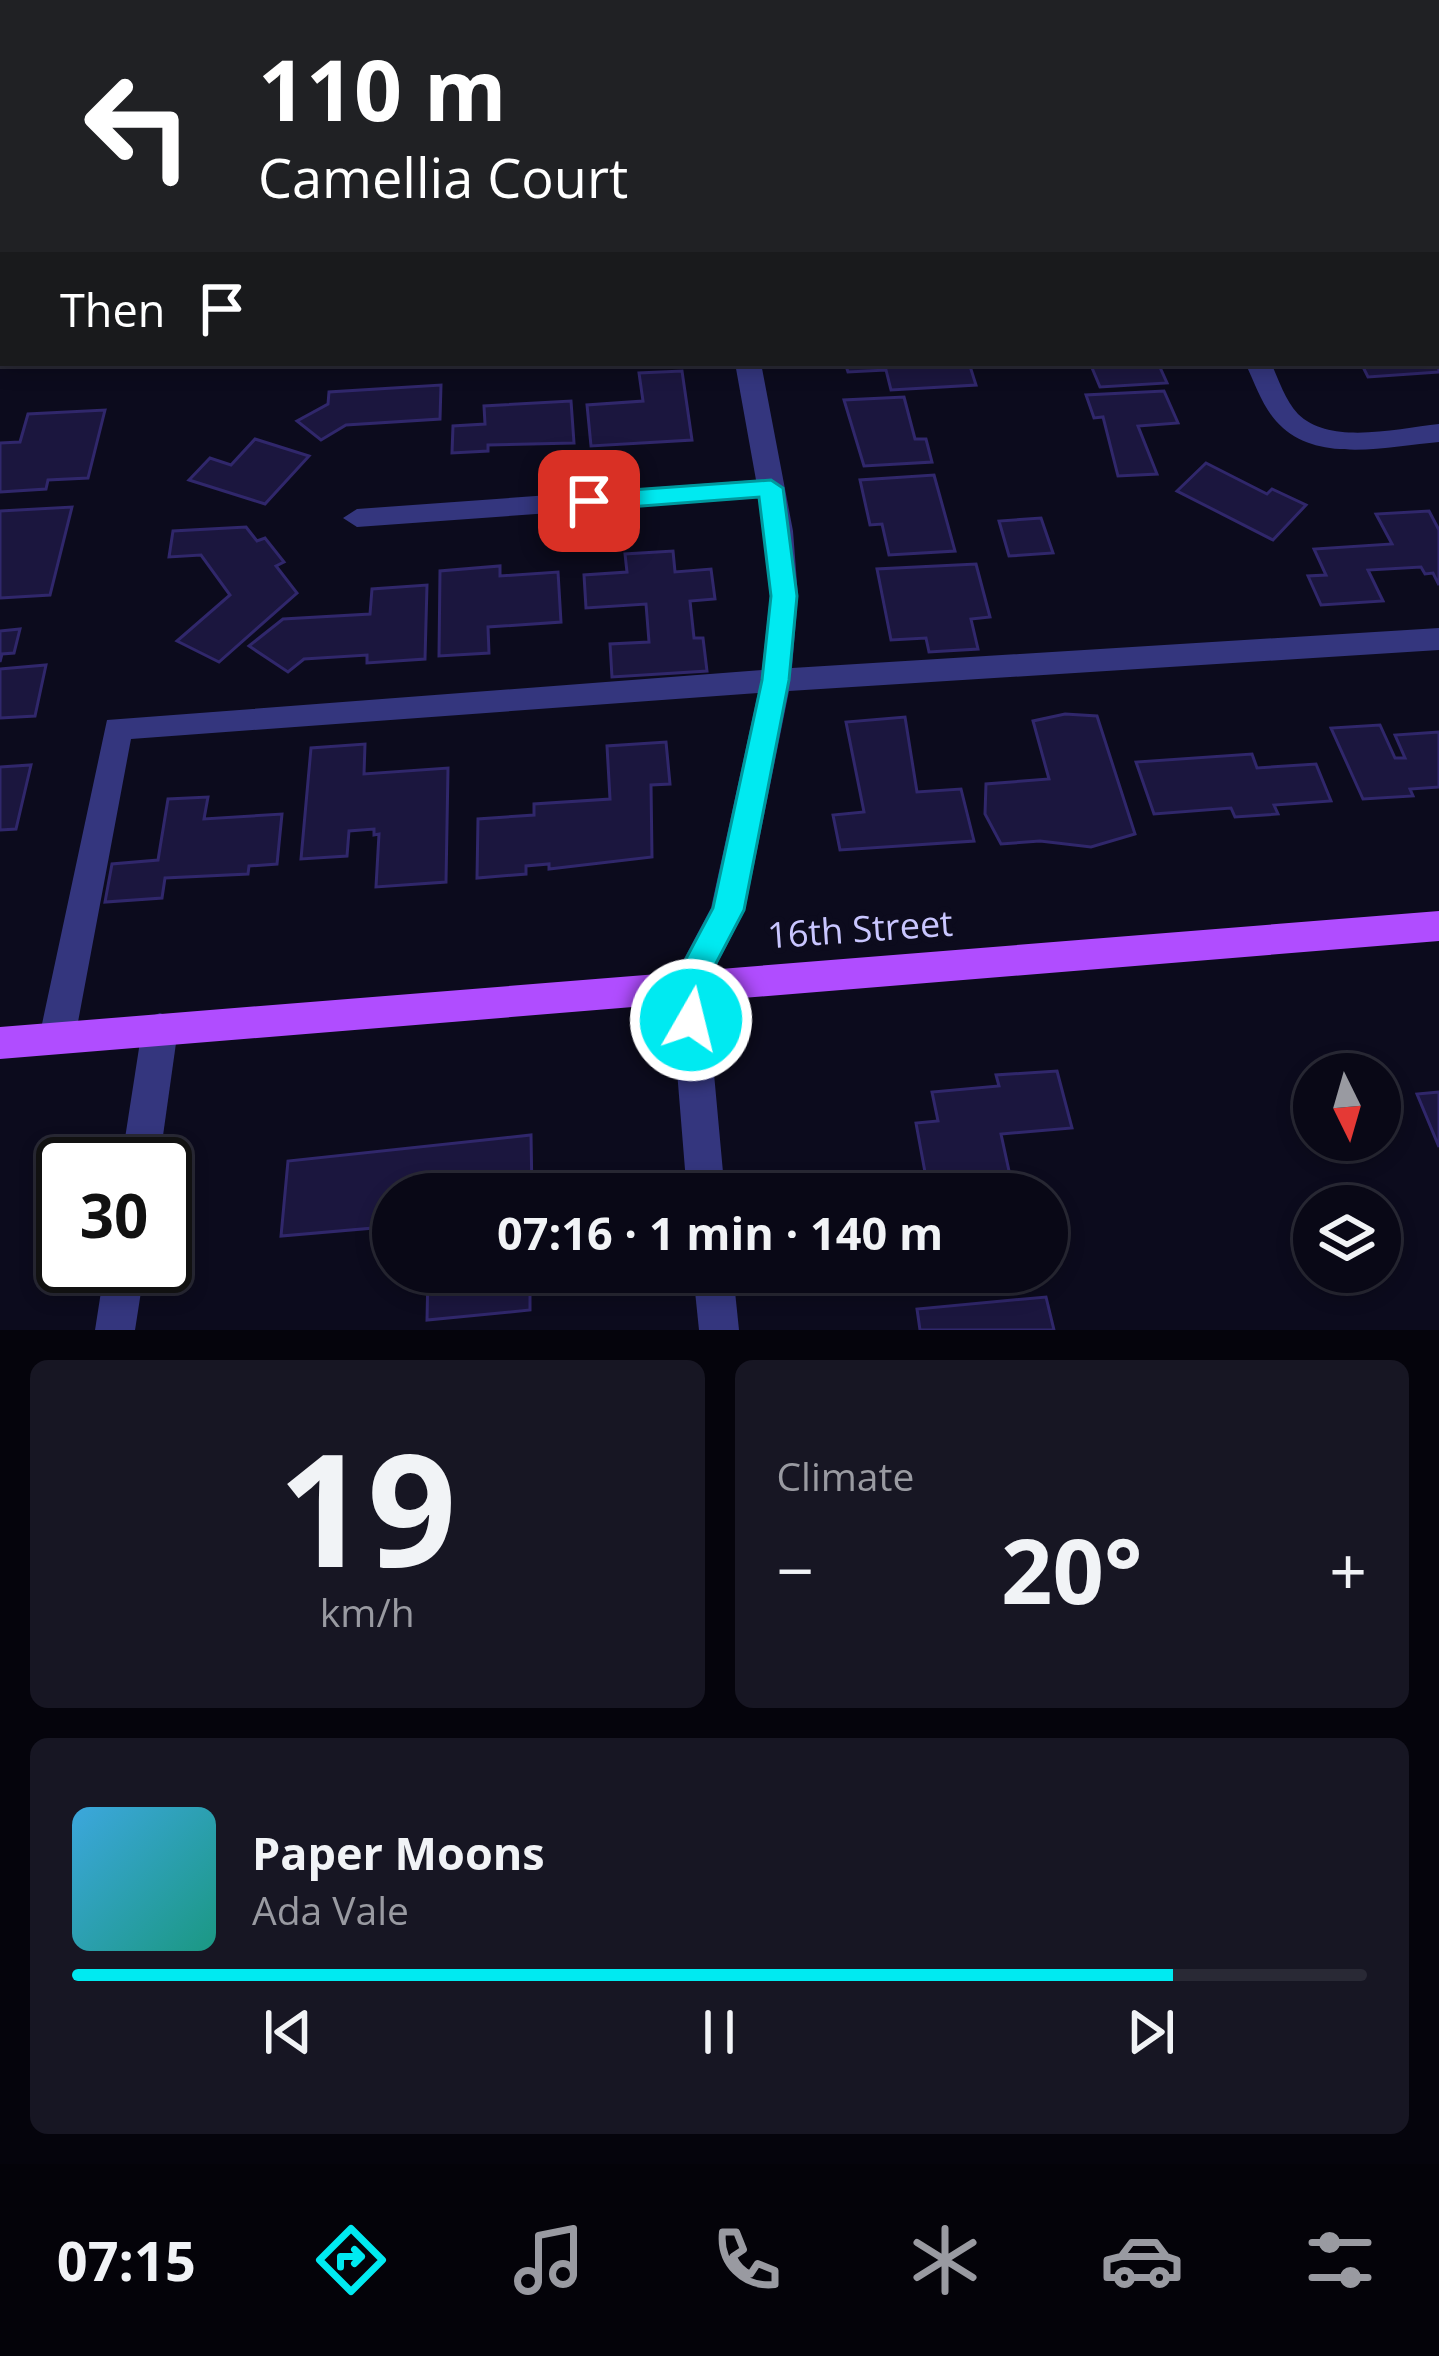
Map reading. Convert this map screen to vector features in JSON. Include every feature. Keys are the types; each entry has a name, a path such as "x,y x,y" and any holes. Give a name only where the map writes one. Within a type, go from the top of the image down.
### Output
{"main road":[{"name":"16th Street","path":"0,1042 1439,926"}],"street":[{"path":"704,1173 688,985 728,910 776,680 784,596 771,488 749,366"},
{"path":"1259,366 1278,404 1296,426 1335,438 1439,433"},
{"path":"357,518 771,488"},
{"path":"57,1038 118,728 776,680 1439,639"},
{"path":"144,1137 160,1029"},
{"path":"115,1330 120,1293"},
{"path":"715,1293 718,1330"}],"building":[{"path":"846,366 970,366 976,385 891,390 886,370 848,372"},
{"path":"1091,366 1159,366 1167,383 1100,387"},
{"path":"1362,366 1439,366 1439,372 1368,377"},
{"path":"682,371 692,440 591,446 587,405 643,401 639,373"},
{"path":"441,385 440,419 346,425 321,440 297,421 328,404 329,392"},
{"path":"1164,391 1178,423 1138,426 1157,474 1118,476 1103,417 1094,418 1086,395"},
{"path":"904,397 915,439 926,439 932,462 864,466 844,400"},
{"path":"571,401 574,443 488,445 488,451 452,453 453,426 485,424 484,406"},
{"path":"105,410 88,478 48,480 46,489 0,492 0,443 20,442 28,414"},
{"path":"255,439 309,456 265,504 189,480 210,458 231,465"},
{"path":"1206,463 1267,494 1272,489 1306,505 1273,540 1177,491"},
{"path":"934,475 955,551 889,555 882,524 870,525 860,480"},
{"path":"72,507 50,595 0,598 0,511"},
{"path":"1429,511 1439,530 1439,585 1433,573 1425,574 1421,567 1368,570 1383,601 1321,605 1308,576 1326,575 1314,549 1392,544 1376,514"},
{"path":"1041,518 1053,553 1009,556 999,521"},
{"path":"246,527 257,541 265,538 284,562 276,566 297,593 219,662 177,641 230,595 201,555 169,557 173,531"},
{"path":"673,551 675,572 711,569 715,599 690,601 694,638 703,638 707,671 612,677 610,644 649,642 646,604 586,608 584,575 627,572 625,554"},
{"path":"976,564 990,617 971,619 978,649 929,652 926,638 891,640 877,569"},
{"path":"500,566 500,576 558,572 561,622 488,627 489,653 439,656 440,571"},
{"path":"427,585 425,659 367,663 367,655 304,659 288,672 249,646 283,619 370,614 372,589"},
{"path":"20,629 14,653 2,654 0,662 0,631"},
{"path":"46,665 35,716 0,718 0,669"},
{"path":"1065,714 1097,716 1135,834 1091,847 1040,841 1001,844 985,814 986,784 1049,779 1033,721"},
{"path":"905,717 917,792 961,789 974,841 840,850 833,815 864,812 846,722"},
{"path":"1380,725 1395,758 1405,758 1395,735 1439,732 1439,787 1410,789 1413,796 1363,799 1331,728"},
{"path":"666,742 670,784 651,785 652,857 549,869 549,864 526,866 526,874 477,878 478,819 534,815 534,804 610,799 607,746"},
{"path":"365,744 364,774 448,768 446,882 376,887 379,834 374,835 374,829 349,831 347,856 301,859 311,748"},
{"path":"1252,754 1257,768 1316,764 1331,801 1274,805 1278,814 1235,817 1231,808 1154,814 1136,762"},
{"path":"31,765 16,829 0,830 0,767"},
{"path":"208,797 204,819 282,814 277,864 249,866 248,874 165,878 162,898 105,902 112,864 158,860 168,799"},
{"path":"1057,1071 1072,1128 1001,1134 1009,1173 925,1173 916,1123 938,1121 932,1092 999,1086 996,1075"},
{"path":"1439,1092 1439,1147 1417,1094"},
{"path":"531,1135 532,1173 372,1173 372,1228 281,1236 288,1161"},
{"path":"428,1293 530,1293 530,1310 427,1320"},
{"path":"1046,1297 1054,1330 920,1330 917,1309"}],"route":[{"path":"589,501 771,488 784,596 776,680 728,910 688,985 691,1020"}]}
